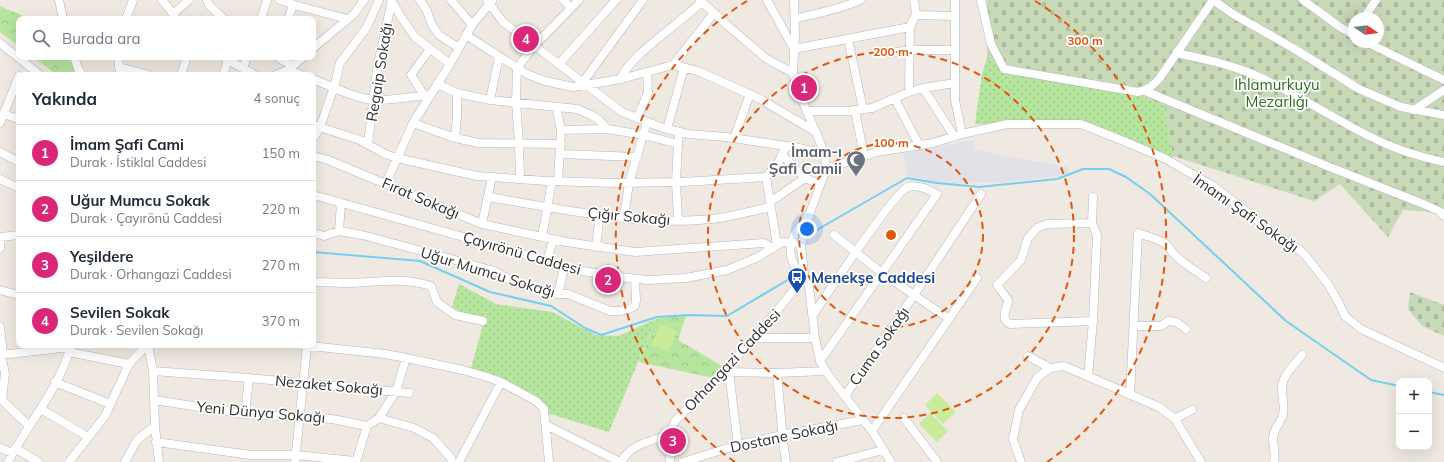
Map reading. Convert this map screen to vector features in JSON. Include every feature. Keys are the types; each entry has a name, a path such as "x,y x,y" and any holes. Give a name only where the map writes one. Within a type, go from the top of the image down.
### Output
{"street":[{"path":"62,0 59,0 62,16"},
{"path":"129,16 133,0"},
{"path":"162,0 174,16"},
{"path":"176,16 189,0"},
{"path":"207,0 221,16"},
{"path":"262,16 268,0"},
{"path":"282,0 305,8 347,19"},
{"path":"305,8 309,0"},
{"path":"316,45 360,7 364,0"},
{"path":"379,0 367,27 340,63 334,87 316,126 349,136 368,144 385,154 470,174 492,177 555,181 629,183 766,177 778,163 786,146"},
{"path":"391,0 415,37 450,64"},
{"name":"Regaip Sokağı","path":"368,144 377,69 391,0"},
{"path":"420,0 427,11 432,25 439,35 459,48"},
{"path":"451,0 472,25"},
{"path":"563,0 571,8"},
{"path":"520,179 516,103 517,68 534,46 579,0"},
{"path":"559,64 616,0"},
{"path":"585,84 643,0"},
{"path":"767,0 794,49"},
{"path":"794,0 795,19 792,73 825,154 826,169 811,210 795,233 794,262 800,277"},
{"path":"795,19 818,12 848,6 860,0"},
{"path":"909,92 910,27 916,16 914,0"},
{"path":"955,0 955,83 958,135"},
{"path":"981,0 991,44 1004,69 1138,92 1145,91 1159,79 1213,0 1232,14 1293,48 1359,89 1401,107 1444,114"},
{"path":"1303,0 1348,30"},
{"path":"1368,12 1376,0"},
{"path":"386,183 427,95 437,84 472,25 490,1 503,22 622,112 667,130 688,134 734,138 825,154"},
{"path":"621,79 622,74 631,63 656,40 693,11 701,1 767,59 792,73"},
{"path":"289,16 292,4"},
{"path":"673,65 714,13"},
{"path":"916,16 955,16"},
{"path":"794,49 910,27"},
{"path":"466,35 527,74 545,81 573,87 621,79 673,65 698,71 760,99 816,132"},
{"path":"848,39 859,110 864,156"},
{"path":"0,43 16,56"},
{"path":"1378,48 1444,80"},
{"path":"427,95 411,75 430,49"},
{"path":"890,53 910,50 955,50"},
{"path":"1176,53 1246,71 1272,83 1374,139 1405,152 1444,162"},
{"path":"490,100 499,57"},
{"path":"20,60 36,72"},
{"path":"75,60 80,72"},
{"path":"118,60 119,71"},
{"path":"182,72 186,60"},
{"path":"224,72 226,60"},
{"path":"229,60 250,72"},
{"path":"243,68 246,60"},
{"path":"281,60 296,72"},
{"path":"282,72 290,68 299,60"},
{"path":"21,72 24,63"},
{"path":"667,130 684,68"},
{"path":"637,118 648,93 647,72"},
{"path":"316,80 373,100 427,95"},
{"path":"0,123 16,83"},
{"path":"807,111 859,110 872,108 909,92 923,88 955,83"},
{"path":"437,84 457,93 490,100 577,109 599,120 607,129"},
{"path":"923,88 958,135"},
{"path":"1414,110 1444,90"},
{"path":"1145,91 1426,205 1441,212 1444,216"},
{"path":"455,138 457,93"},
{"path":"734,138 750,94"},
{"path":"895,99 919,145"},
{"path":"542,237 560,154 561,130 556,107"},
{"path":"3,114 16,118"},
{"path":"624,218 629,183 648,122"},
{"path":"413,123 455,138 479,143 561,144"},
{"name":"İmamı Şafi Sokağı","path":"826,169 877,152 933,143 958,135 1007,124 1081,124 1164,158 1213,186 1276,236 1296,246 1328,284 1345,316 1361,329 1444,368"},
{"path":"561,130 607,129 644,135 678,144"},
{"path":"678,220 676,182 679,132"},
{"path":"0,152 16,160"},
{"path":"560,154 637,157"},
{"path":"782,155 805,178 820,184"},
{"name":"Fırat Sokağı","path":"316,157 328,160 386,183 482,224 553,240 635,252 764,243 775,246"},
{"path":"482,224 492,177"},
{"path":"766,177 775,246 782,242 795,247 802,257 804,269 800,277"},
{"name":"Çığır Sokağı","path":"488,197 624,218 678,220 720,218 770,204 805,178"},
{"path":"0,180 16,187"},
{"path":"813,315 899,193 907,187 916,186 937,194 820,360"},
{"name":"Cuma Sokağı","path":"845,396 914,296 981,194"},
{"name":"Çayırönü Caddesi","path":"316,196 442,231 564,268 647,280 686,278 727,270 756,258 775,246"},
{"path":"1088,376 1093,321 1097,234 1092,223 1093,197"},
{"path":"339,231 341,203"},
{"path":"596,247 600,214"},
{"path":"1092,223 1047,224 1037,228 1028,238 1021,260 997,285 1008,300 1004,318 1005,321 1010,324 1093,321"},
{"name":"Uğur Mumcu Sokağı","path":"316,234 324,236 339,231 362,235 494,271 524,286 558,294 568,294 610,311 620,311 635,306 635,278"},
{"path":"1130,395 1138,233 1166,244 1184,263 1206,278"},
{"path":"0,248 1,237 16,235"},
{"path":"834,235 882,274 949,319"},
{"path":"547,262 553,240"},
{"path":"794,262 799,263 802,257"},
{"path":"558,294 564,268"},
{"path":"800,277 807,279 809,287 815,338 820,360 826,371 872,431 891,462"},
{"name":"Orhangazi Caddesi","path":"669,435 675,421 726,372 783,305 800,277"},
{"path":"872,431 977,278"},
{"path":"316,282 349,283 404,280 417,282 431,286 437,302 455,315 483,321"},
{"path":"0,290 16,293"},
{"path":"1134,326 1161,326 1168,321 1176,322 1186,329"},
{"path":"0,327 2,359 5,374 1,400 29,426"},
{"path":"755,338 815,338"},
{"path":"316,346 386,354 469,372 501,382 536,401 542,406 545,412 549,462"},
{"path":"2,359 32,348 70,348 129,364"},
{"path":"8,462 14,450 41,409 70,348"},
{"path":"69,462 105,416 129,364 145,348"},
{"path":"149,348 153,371 156,442 159,462"},
{"path":"296,458 303,383 304,348"},
{"path":"1274,462 1274,436 1284,411 1282,382 1302,355"},
{"path":"1028,356 1050,368"},
{"path":"156,442 251,455 356,461 367,426 379,418 396,391 406,358"},
{"path":"1021,462 1013,439 1019,410 1037,378 1050,368 1064,366 1159,407 1175,419 1201,462"},
{"name":"Nezaket Sokağı","path":"153,371 249,378 409,393"},
{"path":"738,445 726,372 777,373 826,371"},
{"path":"777,373 782,435 786,462"},
{"path":"245,414 249,378"},
{"path":"55,382 110,404"},
{"path":"459,462 501,382"},
{"name":"Yeni Dünya Sokağı","path":"154,400 245,414 332,418 367,426"},
{"path":"41,409 88,437"},
{"path":"1175,419 1192,410"},
{"path":"379,418 414,428 433,438 451,458 452,462"},
{"path":"904,418 928,452 937,462"},
{"name":"Dostane Sokağı","path":"683,462 738,445 863,420"},
{"path":"546,425 620,462 628,452 638,444 669,435 670,462"},
{"path":"125,462 138,440 155,426"},
{"path":"0,448 14,450 38,462"},
{"path":"837,462 883,450"}],"shaded area":[{"path":"974,140 974,150 1068,167 1069,175 1007,182 943,184 907,175 903,153"}],"green space":[{"name":"Ihlamurkuyu Mezarlığı","path":"987,0 1444,0 1444,221 1436,212 1403,210 1388,237 1340,184 1314,201 1173,156 1164,105 1146,99 1140,87 1015,67 987,59"},
{"path":"0,6 24,16 16,16 16,44 0,32"},
{"path":"987,59 1015,67 1140,87 1146,99 1164,105 1173,156 1171,161 1112,131 1038,122 975,124 982,73"},
{"path":"37,60 70,60 74,72 53,72"},
{"path":"459,284 496,304 552,312 596,335 618,336 656,319 609,432 540,411 504,379 471,368 483,325 452,307"},
{"path":"1410,292 1444,305 1444,336 1422,326 1408,309"},
{"path":"686,316 678,340 724,367 713,378 639,362 656,319"},
{"path":"660,324 677,331 669,352 652,345"},
{"path":"937,393 956,412 943,424 925,405"},
{"path":"930,413 948,431 937,442 919,424"}],"waterway":[{"path":"808,235 907,178 937,183 979,187 1057,179 1083,169 1109,169 1126,177 1150,194 1286,321 1371,380 1396,385"},
{"path":"316,252 420,261 490,292 551,306 585,328 601,335 657,317 689,315 727,316 791,278"},
{"path":"1432,393 1444,395"}],"place":[{"name":"Sevilen Sokak","path":"526,39"},
{"name":"İmam Şafi Cami","path":"804,88"},
{"name":"İmam-ı Şafi Camii","path":"856,177"},
{"name":"Uğur Mumcu Sokak","path":"608,280"},
{"name":"Menekşe Caddesi","path":"797,294"},
{"name":"Yeşildere","path":"673,441"}]}
